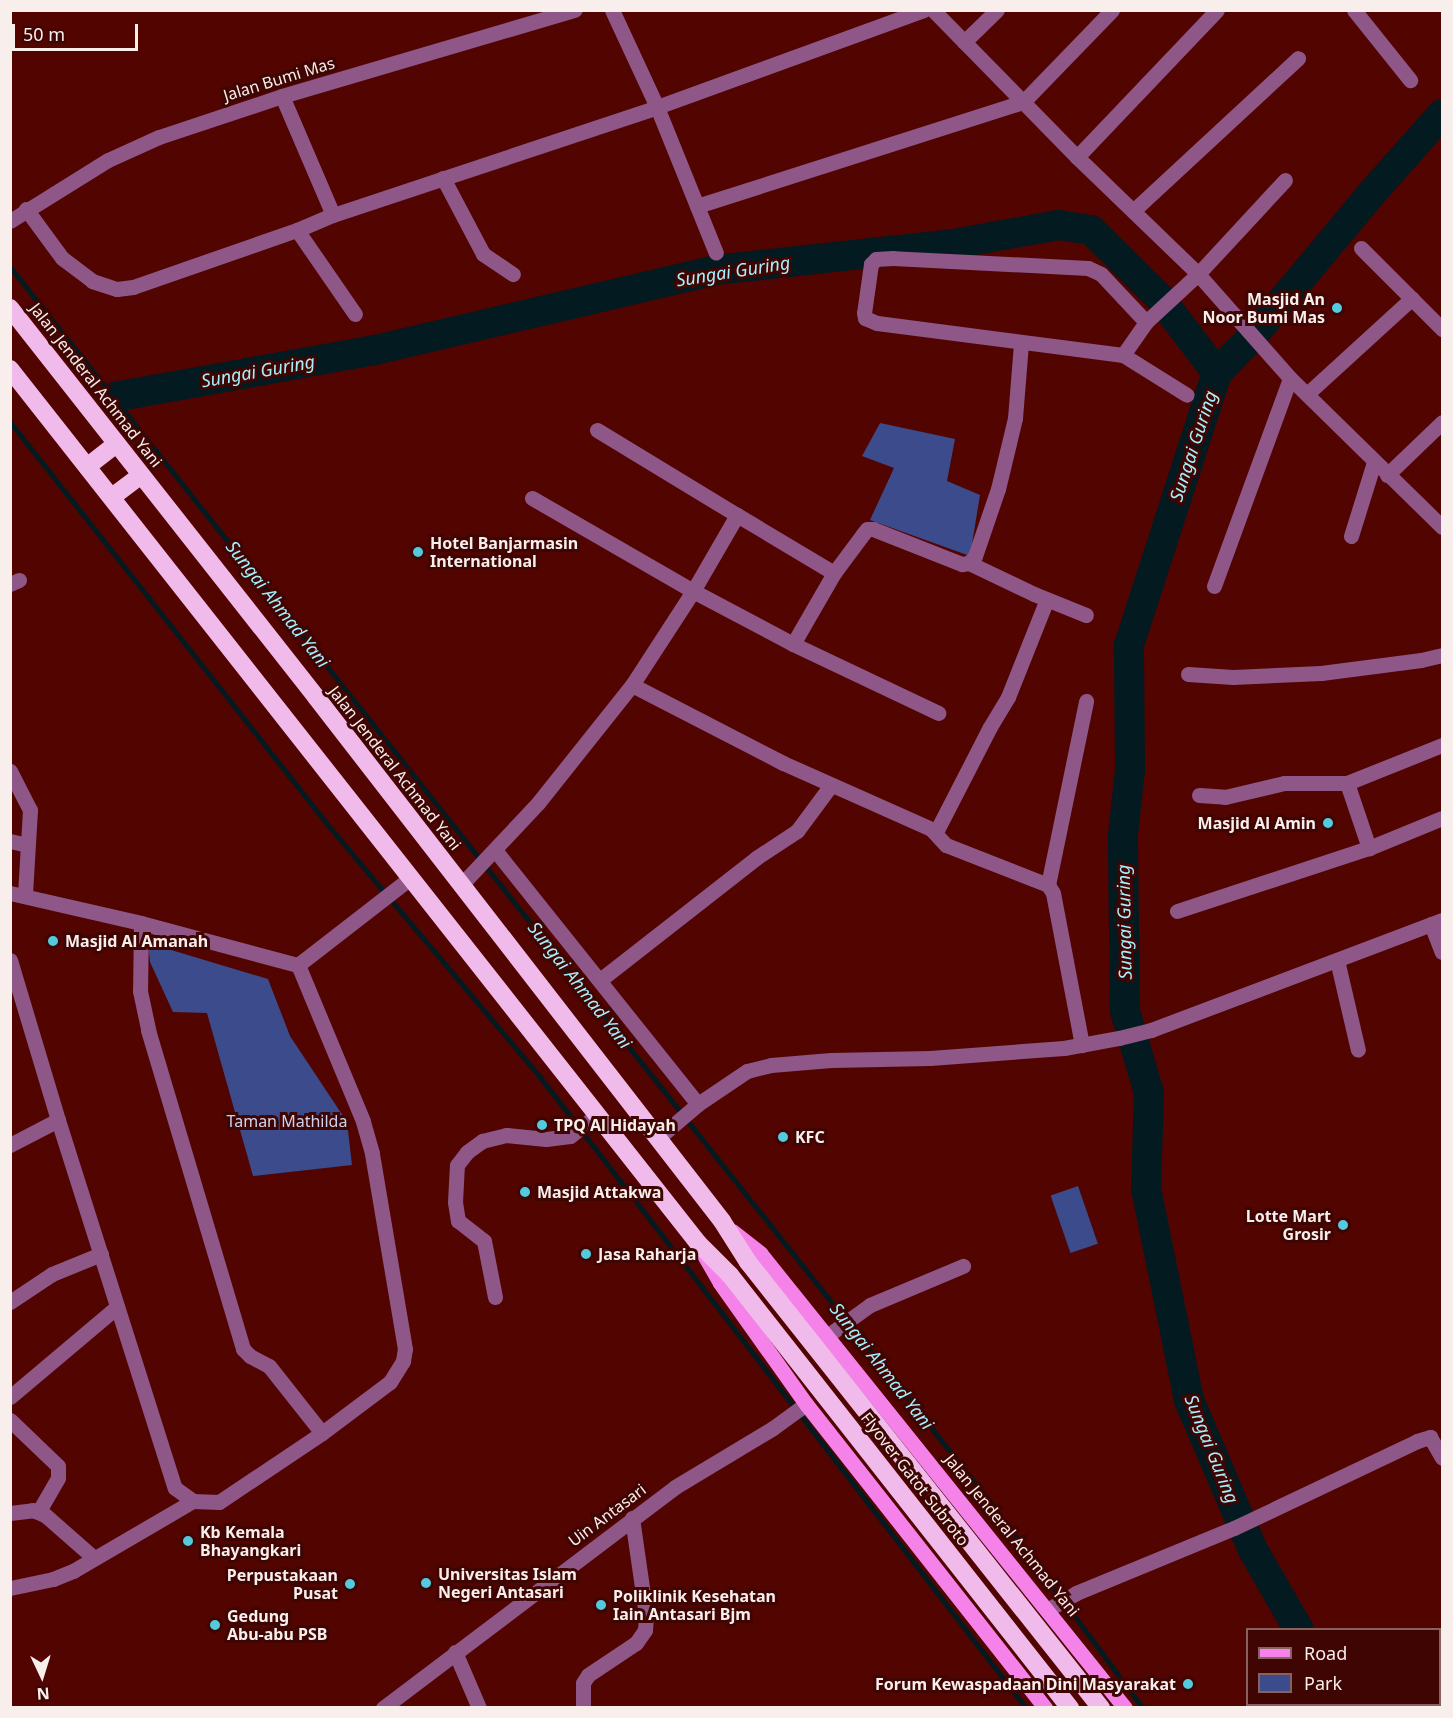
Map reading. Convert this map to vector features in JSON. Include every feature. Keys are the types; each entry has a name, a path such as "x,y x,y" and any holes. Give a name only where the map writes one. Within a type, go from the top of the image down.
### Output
{"highway":[{"name":"Jalan Jenderal Achmad Yani","path":"10,308 725,1225 748,1263"},
{"path":"10,369 88,466 406,881 592,1119 698,1243"},
{"path":"88,466 116,444"},
{"path":"112,497 141,475"},
{"name":"Flyover Gatot Subroto","path":"698,1243 730,1275 1070,1707"},
{"name":"Flyover Gatot Subroto","path":"748,1263 1101,1707"}],"main road":[{"name":"Jalan Jenderal Achmad Yani","path":"725,1225 760,1253 1052,1607 1125,1707"},
{"path":"698,1243 720,1283 803,1407 1045,1707"}],"street":[{"name":"Jalan Bumi Mas","path":"10,221 108,160 159,137 282,96 575,10"},
{"path":"612,10 657,107 716,253"},
{"path":"26,209 62,258 92,281 117,290 133,288 333,215 657,107 924,10"},
{"path":"933,10 1077,157 1198,274 1290,378 1387,475 1443,527"},
{"path":"964,42 997,10"},
{"path":"697,206 1023,102 1112,10"},
{"path":"1077,157 1217,10"},
{"path":"1354,10 1410,80"},
{"path":"1133,211 1298,58"},
{"path":"282,96 333,215"},
{"path":"443,178 483,254 513,274"},
{"path":"1123,355 1146,322 1198,274 1285,180"},
{"path":"297,230 355,314"},
{"path":"1361,248 1443,329"},
{"path":"1146,322 1101,274 1088,268 893,258 876,259 871,264 864,313 868,321 1021,344 1123,355 1186,395"},
{"path":"1306,394 1412,298"},
{"path":"969,563 975,556 1000,479 1015,418 1021,344"},
{"path":"1214,586 1290,378"},
{"path":"1387,475 1442,425"},
{"path":"597,430 834,573"},
{"path":"1351,536 1374,462"},
{"path":"532,498 693,591 792,644 938,713"},
{"path":"461,885 538,803 632,685 693,591 737,515"},
{"path":"792,644 834,573 863,534 873,529 962,564 969,563 1086,615"},
{"path":"936,832 1008,697 1047,599"},
{"path":"1188,674 1242,677 1321,673 1443,655"},
{"path":"632,685 783,763 936,832 946,845 1048,885 1053,893 1082,1045"},
{"path":"1048,885 1086,701"},
{"path":"1198,795 1225,797 1284,783 1347,783 1443,746"},
{"path":"10,771 30,810 28,845 18,893 298,965"},
{"path":"1347,783 1369,848"},
{"path":"600,980 756,858 797,831 831,785"},
{"path":"1177,911 1369,848 1443,818"},
{"path":"10,841 28,845"},
{"path":"495,850 600,980 695,1107"},
{"path":"298,965 406,881"},
{"path":"657,1139 695,1107 747,1071 771,1065 863,1058 930,1058 1082,1045 1151,1030 1437,922 1443,952"},
{"path":"141,923 140,991 147,1030 243,1349 250,1356 269,1366 322,1433"},
{"path":"10,960 58,1120 175,1488 193,1501 208,1503 230,1497 390,1382 399,1371 405,1349 372,1153 363,1121 298,965"},
{"path":"1336,960 1358,1050"},
{"path":"495,1297 484,1241 458,1221 455,1202 457,1165 466,1152 482,1141 506,1135 546,1138 573,1134 592,1119"},
{"path":"10,1145 58,1120"},
{"path":"10,1302 52,1274 101,1254"},
{"path":"827,1336 870,1305 963,1266"},
{"path":"10,1397 117,1307"},
{"name":"Uin Antasari","path":"383,1707 675,1487 773,1428 803,1407"},
{"path":"10,1420 58,1466 58,1478 38,1512"},
{"path":"1052,1607 1076,1593 1234,1528 1436,1434 1443,1458"},
{"path":"10,1588 53,1579 193,1501"},
{"path":"10,1513 20,1510 45,1515 94,1558"},
{"path":"583,1707 583,1683 588,1675 636,1643 645,1630 646,1615 632,1518"},
{"path":"455,1653 477,1707"}],"green space":[{"path":"880,423 955,439 947,481 980,495 970,556 870,520 894,468 862,456"},
{"name":"Taman Mathilda","path":"148,943 268,979 290,1036 347,1122 352,1165 253,1176 207,1013 173,1012 150,962"},
{"path":"1078,1186 1098,1244 1070,1253 1051,1195"}],"waterway":[{"name":"Sungai Guring","path":"1298,1628 1253,1550 1189,1400 1146,1188 1149,1093 1125,1011 1123,835 1130,770 1129,645 1217,373 1252,337 1371,194 1442,114"},
{"name":"Sungai Guring","path":"114,397 375,350 715,270 953,244 1059,225 1091,230 1160,298 1217,373"},
{"name":"Sungai Ahmad Yani","path":"10,267 989,1501 1143,1708"},
{"name":"Sungai Ahmad Yani","path":"10,422 327,824 540,1077 1026,1708"}],"place":[{"name":"Masjid An Noor Bumi Mas","path":"1337,308"},
{"name":"Hotel Banjarmasin International","path":"418,552"},
{"name":"Masjid Al Amin","path":"1328,823"},
{"name":"Masjid Al Amanah","path":"53,941"},
{"name":"TPQ Al Hidayah","path":"542,1125"},
{"name":"KFC","path":"783,1137"},
{"name":"Masjid Attakwa","path":"525,1192"},
{"name":"Lotte Mart Grosir","path":"1343,1225"},
{"name":"Jasa Raharja","path":"586,1254"},
{"name":"Kb Kemala Bhayangkari","path":"188,1541"},
{"name":"Universitas Islam Negeri Antasari","path":"426,1583"},
{"name":"Perpustakaan Pusat","path":"350,1584"},
{"name":"Poliklinik Kesehatan Iain Antasari Bjm","path":"601,1605"},
{"name":"Gedung Abu-abu PSB","path":"215,1625"},
{"name":"Forum Kewaspadaan Dini Masyarakat","path":"1188,1684"}]}
